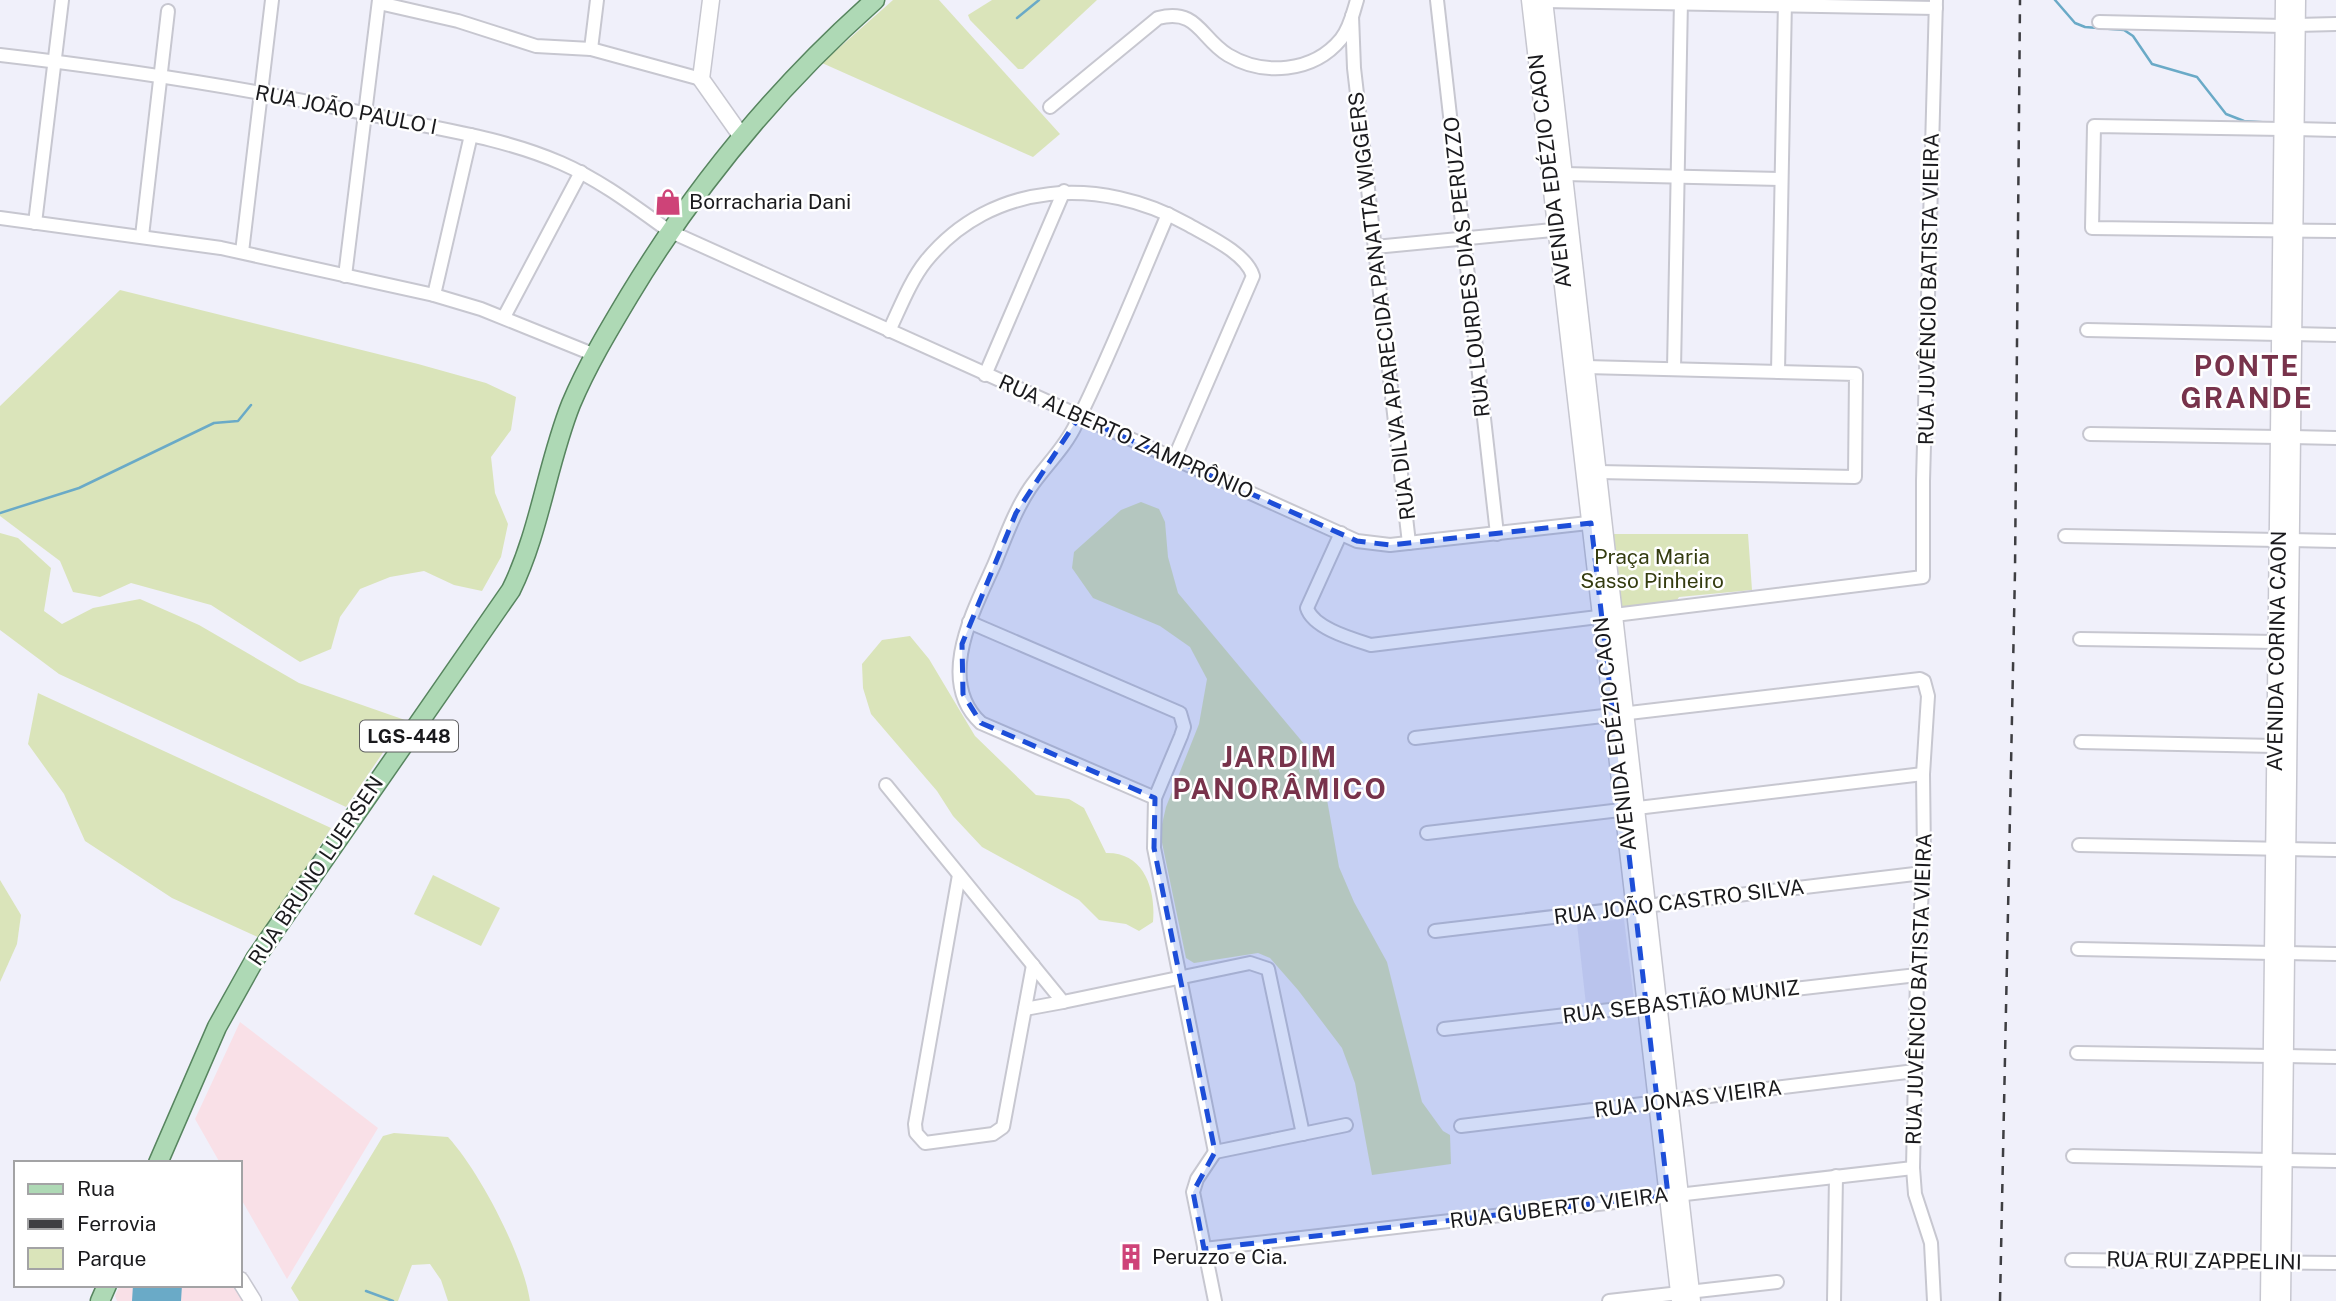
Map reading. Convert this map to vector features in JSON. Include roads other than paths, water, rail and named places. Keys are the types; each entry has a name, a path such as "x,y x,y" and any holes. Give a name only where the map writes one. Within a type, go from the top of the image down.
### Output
{"main road":[{"path":"711,0 701,79 742,137"},
{"name":"RUA BRUNO LUERSEN","path":"163,1160 216,1027 255,959 511,590 527,552 562,430 595,355 668,231 742,137 816,55 875,0"},
{"name":"AVENIDA EDÉZIO CAON","path":"1540,0 1564,174 1564,228 1586,367 1598,472 1597,522"},
{"name":"AVENIDA EDÉZIO CAON","path":"1540,0 1686,1297"},
{"name":"AVENIDA CORINA CAON","path":"2282,1301 2276,1262 2290,25 2284,0"},
{"name":"AVENIDA CORINA CAON","path":"2290,25 2297,0"},
{"name":"AVENIDA CORINA CAON","path":"2281,849 2276,746 2277,642 2284,540"},
{"name":"AVENIDA CORINA CAON","path":"2269,1301 2276,1262"},
{"path":"242,1283 253,1301"}],"street":[{"path":"35,223 62,0"},
{"path":"242,252 272,0"},
{"path":"591,49 597,0"},
{"path":"1050,107 1149,23 1169,15 1188,18 1225,53 1262,68 1301,65 1323,55 1335,45 1347,30 1357,0"},
{"name":"RUA LOURDES DIAS PERUZZO","path":"1437,0 1497,534"},
{"path":"1540,0 1936,4"},
{"path":"345,276 379,1 458,21 536,46 591,49 701,79"},
{"path":"1674,369 1681,2"},
{"path":"1777,372 1785,3"},
{"name":"RUA JUVÊNCIO BATISTA VIEIRA","path":"1608,617 1923,578 1936,4"},
{"path":"142,236 168,11"},
{"name":"RUA DILVA APARECIDA PANATTA WIGGERS","path":"1352,16 1354,68 1409,543"},
{"path":"2099,22 2336,24"},
{"name":"RUA DILVA APARECIDA PANATTA WIGGERS","path":"1335,45 1345,52 1354,68"},
{"name":"RUA JOÃO PAULO I","path":"0,55 161,75 261,92 471,135 540,154 581,172 668,231"},
{"path":"2336,130 2094,126 2092,228 2336,231"},
{"path":"434,295 471,135"},
{"path":"504,317 581,172"},
{"path":"1564,174 1781,179"},
{"path":"985,374 1064,191"},
{"path":"888,331 925,262 963,226 1007,202 1035,194 1064,191 1108,195 1168,214 1227,249 1246,264 1253,276 1174,459"},
{"path":"1154,798 992,729 974,717 967,707 962,684 962,644 969,622 1024,498 1067,440 1079,417 1168,214"},
{"path":"0,218 242,252 434,295 504,317 595,355"},
{"path":"1375,247 1564,228"},
{"name":"RUA ALBERTO ZAMPRÔNIO","path":"668,231 1341,533 1380,545 1597,522"},
{"path":"2087,330 2336,335"},
{"path":"1586,367 1856,374 1854,477 1598,472"},
{"path":"2090,434 2336,438"},
{"path":"1341,533 1307,608 1313,620 1362,642 1382,645 1608,617"},
{"path":"2065,536 2336,541"},
{"path":"969,622 1175,709 1183,719 1181,736 1154,798 1154,848 1215,1152 1197,1179 1193,1192 1215,1301"},
{"path":"2080,639 2277,642"},
{"name":"RUA JUVÊNCIO BATISTA VIEIRA","path":"1619,714 1920,679 1928,687 1923,774 1923,873 1917,975 1913,1168 1915,1194 1931,1242 1934,1301"},
{"path":"1415,738 1619,714"},
{"path":"2081,742 2276,746"},
{"path":"1427,833 1923,774"},
{"path":"886,785 1063,1002"},
{"path":"2079,845 2336,850"},
{"name":"RUA JOÃO CASTRO SILVA","path":"1435,931 1923,873"},
{"path":"959,875 915,1124 920,1139 933,1144 1001,1130 1033,965"},
{"path":"2078,950 2336,954"},
{"path":"1026,1009 1250,963 1268,969 1303,1134"},
{"name":"RUA SEBASTIÃO MUNIZ","path":"1444,1030 1917,975"},
{"path":"2077,1053 2336,1057"},
{"name":"RUA JONAS VIEIRA","path":"1461,1126 1915,1072"},
{"path":"1215,1152 1346,1125"},
{"path":"2073,1156 2336,1161"},
{"name":"RUA GUBERTO VIEIRA","path":"1204,1249 1913,1168"},
{"path":"1834,1301 1836,1176"},
{"name":"RUA RUI ZAPPELINI","path":"2072,1260 2336,1263"},
{"path":"1609,1301 1686,1297 1777,1282"}],"water":[{"path":"133,1287 182,1287 181,1301 132,1301"}],"waterway":[{"path":"1017,18 1039,0"},
{"path":"2055,0 2075,23 2085,27 2124,30 2133,36 2152,64 2197,77 2226,114 2244,121 2274,123"},
{"path":"0,513 79,488 214,423 238,421 251,405"},
{"path":"366,1291 393,1301"}],"railway":[{"path":"2000,1301 2015,571 2020,0"}],"place":[{"name":"Borracharia Dani","path":"668,202"},
{"name":"Peruzzo e Cia.","path":"1131,1257"}],"district":[{"name":"PONTE GRANDE","path":"2247,382"},
{"name":"JARDIM PANORÂMICO","path":"1280,773"}],"park label":[{"name":"Praça Maria Sasso Pinheiro","path":"1652,569"}]}
